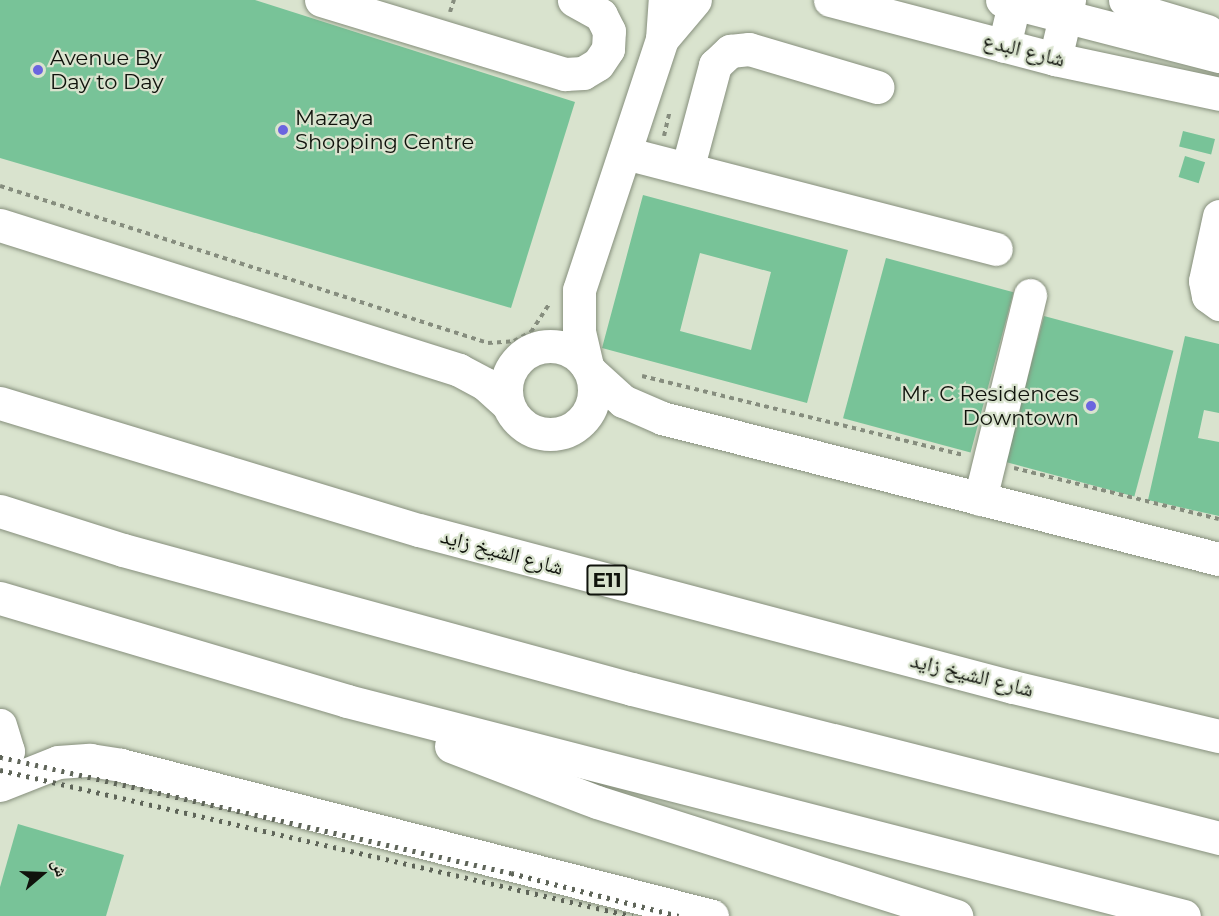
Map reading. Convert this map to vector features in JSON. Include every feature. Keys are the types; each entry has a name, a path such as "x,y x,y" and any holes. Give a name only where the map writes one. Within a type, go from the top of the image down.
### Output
{"main road":[{"path":"321,0 375,6 565,74 583,73 598,64 608,49 609,31 601,15 574,0"},
{"path":"0,225 477,378 508,405 514,416 532,431 555,434 566,432 577,426 591,408 590,369 579,332 579,290 662,39 665,0"},
{"path":"662,39 695,0"},
{"name":"شارع البدع","path":"830,0 1055,59 1219,94"},
{"path":"1125,0 1147,13 1201,28 1219,43"},
{"path":"1004,46 1011,1"},
{"name":"شارع البدع","path":"1011,1 1067,8 1219,56"},
{"path":"1055,59 1067,8"},
{"path":"688,166 715,65 730,51 749,49 877,87"},
{"path":"625,153 688,166 996,249"},
{"path":"1219,216 1205,281 1208,296 1219,304"},
{"path":"508,405 507,381 522,356 579,290"},
{"path":"980,499 1030,295"},
{"path":"418,358 482,364 560,346 580,357 623,401 662,418 1219,559"},
{"name":"شارع الشيخ زايد","path":"0,403 419,531 1013,687 1219,736"},
{"path":"0,511 123,550 632,689 1219,838"},
{"path":"0,598 347,701 1184,916"},
{"path":"347,701 471,754 597,802 956,916"},
{"path":"0,725 8,751 0,779"},
{"path":"0,785 58,762 90,760 121,765 712,916"}],"building":[{"name":"Mazaya Shopping Centre","path":"0,0 255,0 575,102 511,308 0,158"},
{"path":"1183,131 1215,139 1211,155 1179,147"},
{"path":"1185,156 1205,162 1199,183 1179,177"},
{"path":"643,195 848,250 807,403 602,348","holes":["700,253 771,272 751,350 680,331"]},
{"path":"886,258 1014,292 971,453 843,418"},
{"name":"Mr. C Residences Downtown","path":"1044,316 1173,351 1134,497 1005,462"},
{"path":"1185,336 1219,344 1219,413 1204,410 1198,438 1219,442 1219,516 1148,500"},
{"path":"18,824 124,855 106,916 0,916 0,887"}],"railway":[{"path":"0,757 511,873 679,916"},
{"path":"0,770 632,916"}],"place":[{"name":"Avenue By Day to Day","path":"38,70"},
{"name":"Mazaya Shopping Centre","path":"283,130"},
{"name":"Mr. C Residences Downtown","path":"1091,406"}]}
